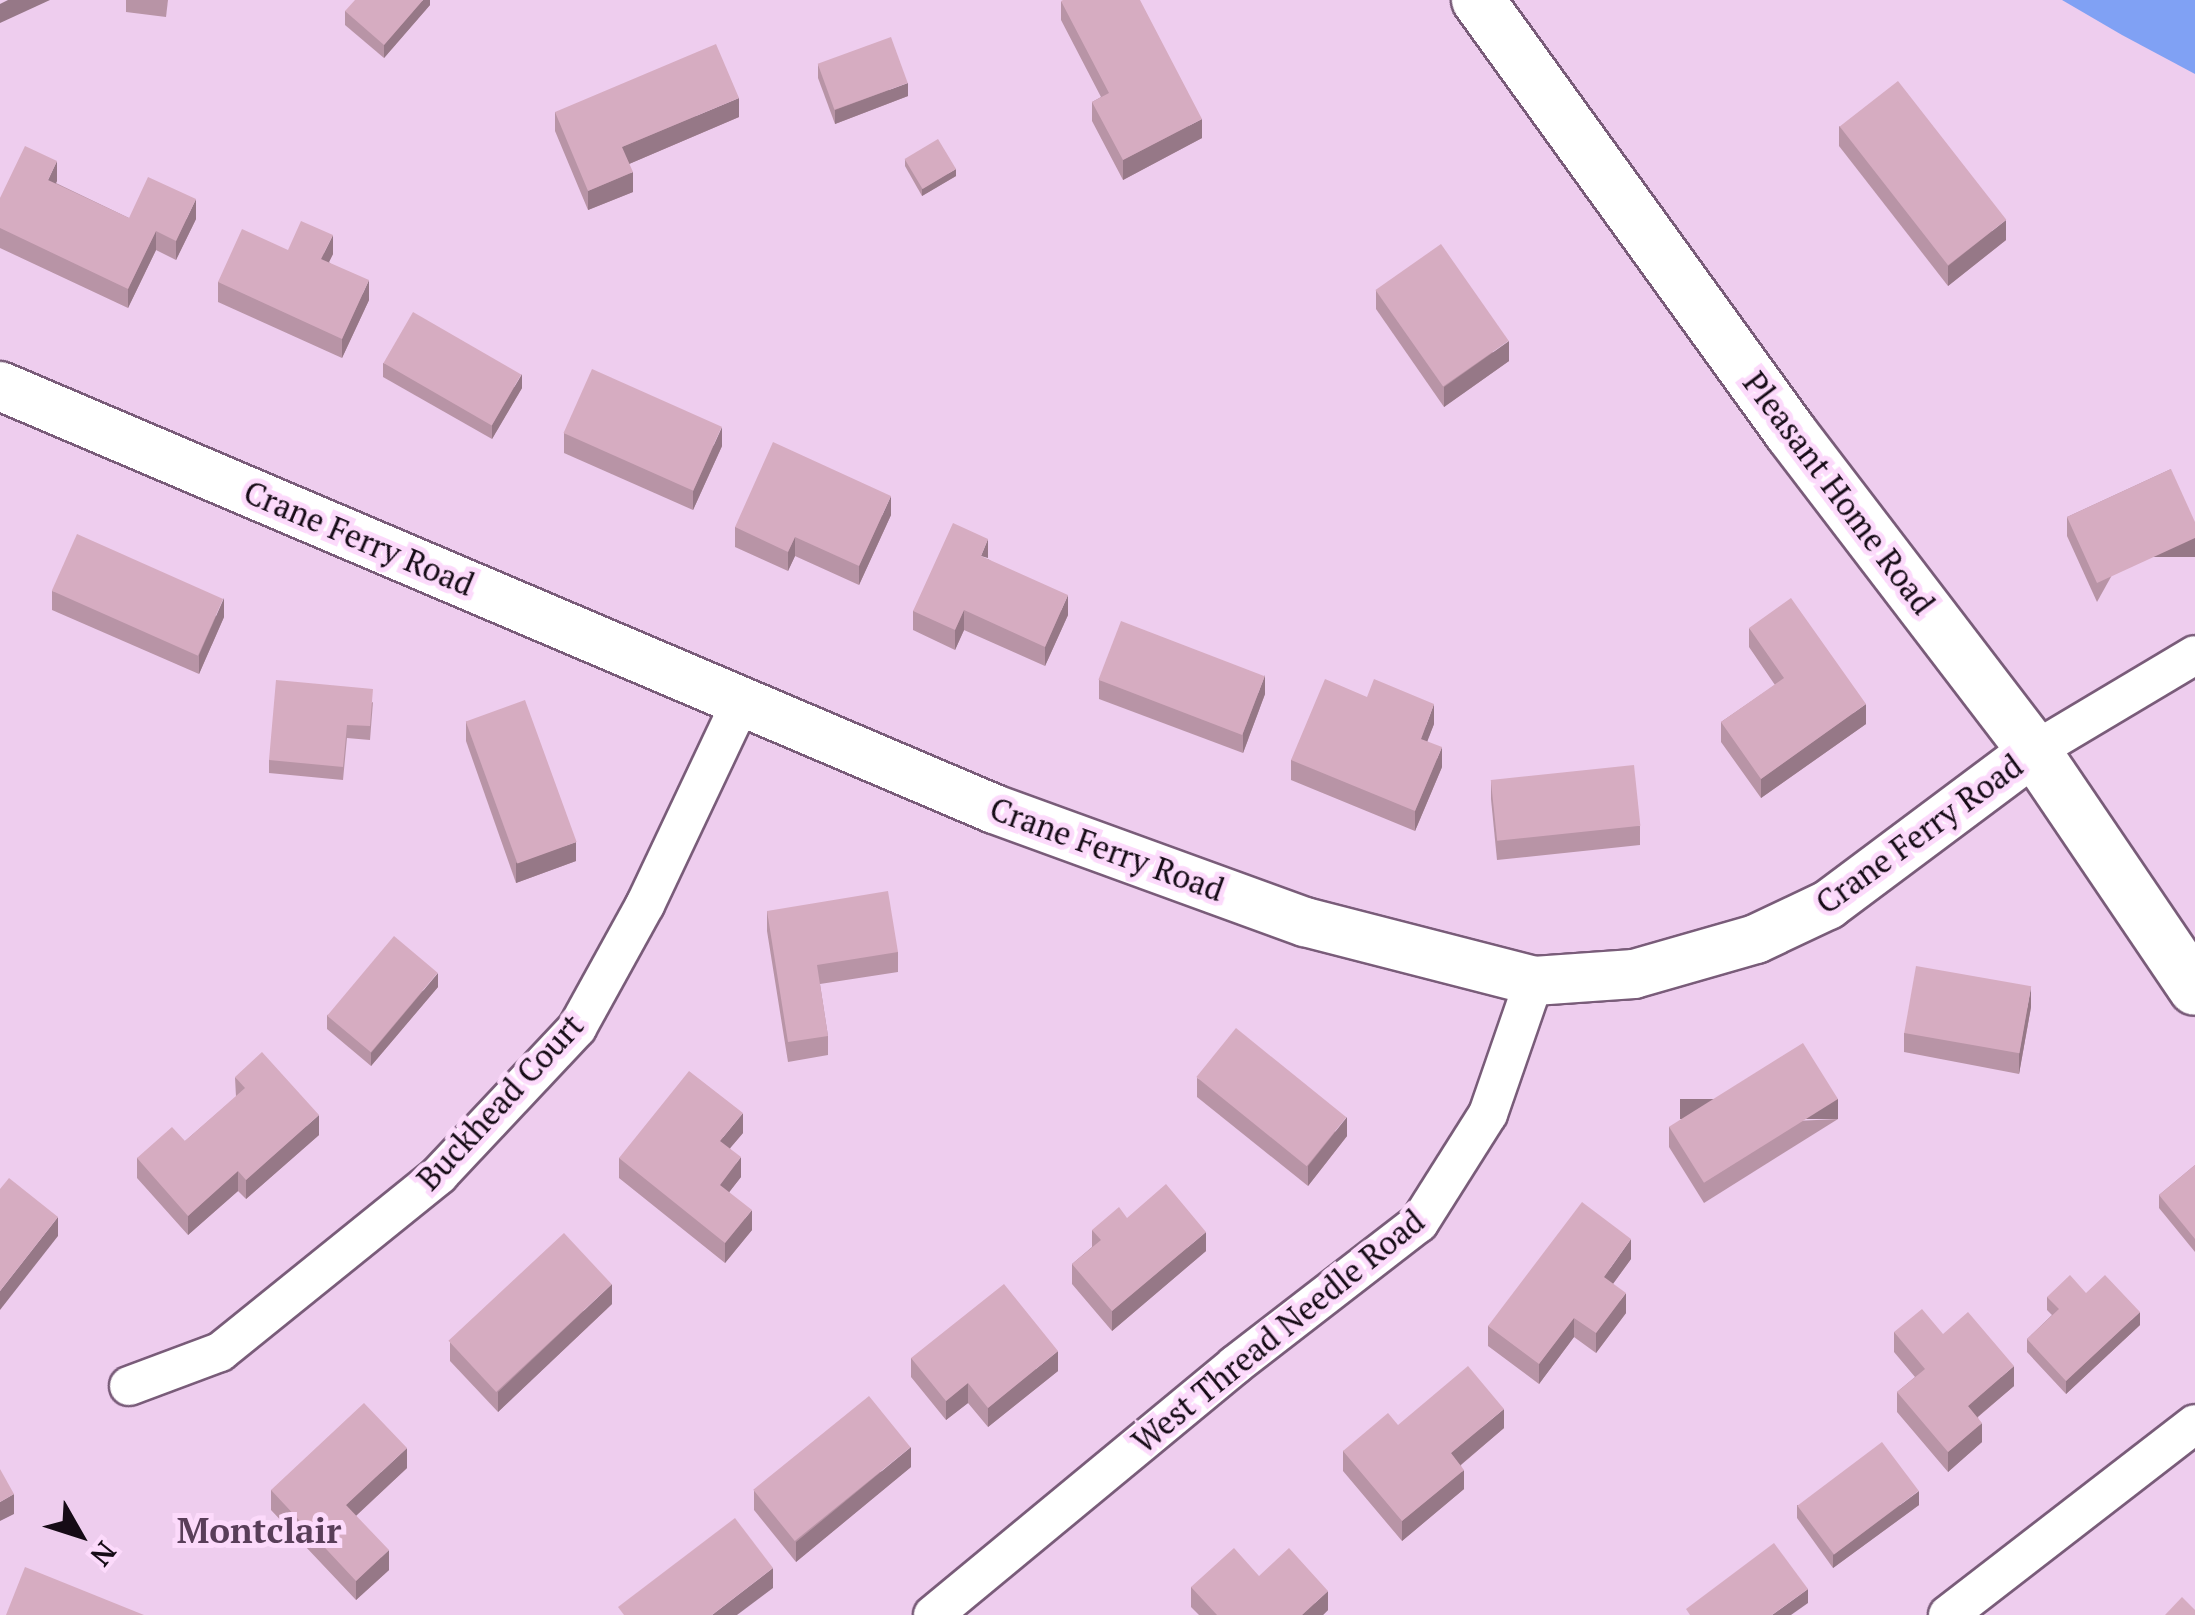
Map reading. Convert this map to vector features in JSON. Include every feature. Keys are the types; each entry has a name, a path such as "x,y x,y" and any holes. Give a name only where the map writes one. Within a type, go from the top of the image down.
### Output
{"main road":[{"name":"Pleasant Home Road","path":"1478,0 1790,432 2034,751 2195,989"}],"street":[{"name":"Crane Ferry Road","path":"0,386 994,809 1305,922 1534,981 1634,974 1756,939 1828,905 2034,751 2195,656"},
{"name":"Buckhead Court","path":"130,1386 235,1340 439,1175 577,1028 644,906 742,700"},
{"name":"West Thread Needle Road","path":"932,1615 1236,1365 1419,1224 1488,1114 1534,981"},
{"path":"1948,1615 2195,1424"}],"water":[{"path":"2062,0 2195,0 2195,74 2122,35"}],"building":[{"path":"355,0 423,0 384,45 345,11"},
{"path":"1063,0 1140,0 1202,119 1123,160 1092,102 1109,93"},
{"path":"891,37 908,83 834,110 818,64"},
{"path":"716,44 739,98 622,147 633,172 588,191 555,112"},
{"path":"1898,81 2006,220 1948,265 1840,127"},
{"path":"938,139 956,169 923,189 905,159"},
{"path":"25,146 57,161 48,180 129,218 148,177 196,199 176,241 156,231 128,289 0,228 0,198"},
{"path":"301,221 333,235 321,259 369,280 342,339 218,282 242,229 288,250"},
{"path":"1441,244 1509,341 1443,387 1375,290"},
{"path":"413,312 521,374 492,426 384,363"},
{"path":"592,369 722,427 693,491 564,433"},
{"path":"773,442 891,496 859,566 795,537 788,552 735,527"},
{"path":"2171,469 2195,522 2195,538 2097,583 2067,517"},
{"path":"953,523 988,539 981,556 1068,595 1045,647 964,610 955,630 913,611"},
{"path":"77,534 223,599 198,656 52,591"},
{"path":"1791,598 1866,704 1761,779 1721,722 1784,678 1749,628"},
{"path":"1121,621 1265,676 1242,735 1098,680"},
{"path":"1325,679 1367,697 1374,679 1434,704 1421,739 1442,747 1415,811 1291,760"},
{"path":"276,680 373,689 370,726 347,725 343,767 269,760"},
{"path":"525,700 577,842 517,863 466,722"},
{"path":"1634,765 1640,826 1497,841 1491,780"},
{"path":"888,891 898,952 817,965 828,1036 788,1042 767,911"},
{"path":"394,936 438,973 371,1052 327,1016"},
{"path":"1916,966 2031,986 2019,1053 1904,1033"},
{"path":"1236,1028 1346,1117 1307,1166 1196,1077"},
{"path":"1803,1043 1838,1099 1704,1183 1669,1127"},
{"path":"262,1052 319,1115 246,1180 238,1171 188,1216 137,1158 172,1127 185,1141 245,1088 235,1077"},
{"path":"689,1071 743,1113 720,1141 741,1157 720,1185 752,1210 725,1243 619,1158"},
{"path":"2195,1165 2195,1239 2159,1195"},
{"path":"9,1178 58,1217 0,1291 0,1189"},
{"path":"1166,1184 1206,1232 1112,1311 1072,1264 1101,1240 1092,1230 1119,1207 1127,1218"},
{"path":"1582,1202 1631,1239 1604,1277 1626,1293 1596,1333 1574,1318 1539,1364 1488,1326"},
{"path":"564,1233 612,1284 496,1392 448,1341"},
{"path":"2070,1275 2086,1293 2105,1275 2140,1312 2066,1381 2027,1339 2059,1309 2047,1297"},
{"path":"1004,1284 1058,1351 988,1408 968,1383 946,1401 911,1358"},
{"path":"1922,1309 1943,1334 1968,1312 2014,1366 1968,1406 1982,1423 1948,1452 1897,1392 1925,1369 1894,1332"},
{"path":"1468,1366 1504,1409 1451,1453 1464,1470 1402,1521 1343,1451 1388,1413 1398,1425"},
{"path":"869,1396 911,1447 795,1541 753,1490"},
{"path":"364,1403 407,1448 346,1505 389,1550 356,1581 271,1490"},
{"path":"1882,1442 1919,1491 1834,1555 1797,1506"},
{"path":"0,1469 14,1494 0,1502"},
{"path":"735,1518 773,1568 712,1615 624,1615 618,1607"},
{"path":"1774,1543 1808,1589 1772,1615 1690,1615 1686,1609"},
{"path":"1234,1548 1259,1576 1289,1548 1328,1591 1302,1615 1217,1615 1191,1587"},
{"path":"25,1567 144,1615 6,1615"},
{"path":"2182,1597 2195,1615 2165,1615"}],"district":[{"name":"Montclair","path":"259,1530"}]}
